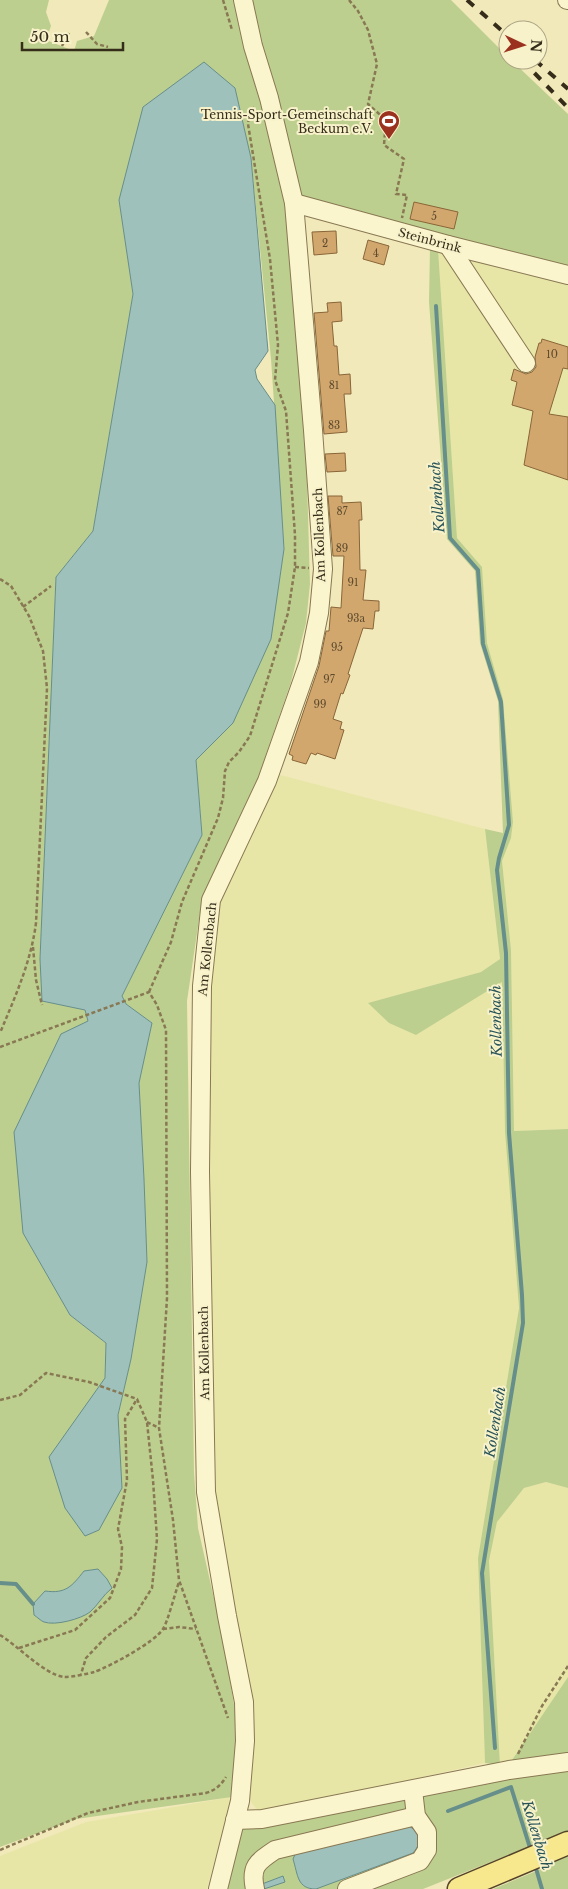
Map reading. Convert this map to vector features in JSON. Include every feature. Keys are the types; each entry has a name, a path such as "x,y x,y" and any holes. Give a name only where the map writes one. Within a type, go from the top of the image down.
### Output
{"main road":[{"path":"459,1889 561,1846"}],"street":[{"name":"Am Kollenbach","path":"218,1889 240,1801 245,1741 244,1702 206,1492 200,1172 202,986 211,900 267,781 309,662 318,613 323,569 294,203 269,98 253,46 243,0"},
{"name":"Steinbrink","path":"294,203 568,275"},
{"path":"448,245 526,363"},
{"path":"235,1820 262,1819 509,1770 568,1762"},
{"path":"347,1889 420,1861 427,1850 427,1832 416,1816 413,1790"},
{"path":"255,1889 252,1875 258,1862 275,1850 416,1816"}],"path":[{"path":"349,0 358,11 368,30 377,64 368,104 386,120 384,145 404,159 396,194 408,195 400,232"},
{"path":"86,32 98,44 108,47"},
{"path":"62,46 69,33"},
{"path":"0,1047 148,992 152,980 165,958 182,902 218,818 224,798 225,771 229,762 250,736 288,613 296,568 286,411 275,380 278,345 270,260 248,124 249,112 258,103 269,98"},
{"path":"0,579 11,586 43,651 48,688 36,923 33,945 24,976 0,1033"},
{"path":"23,607 52,586"},
{"path":"33,945 36,980 42,1005"},
{"path":"148,992 157,1005 166,1030 167,1298 159,1428 173,1520 179,1580 229,1720"},
{"path":"0,1400 20,1395 46,1373 99,1386 137,1399 147,1422 157,1539 152,1588 135,1615 106,1637 86,1658 81,1674"},
{"path":"19,1648 76,1630 110,1598 121,1569 122,1547 118,1529 127,1480 125,1419 137,1399"},
{"path":"147,1422 159,1428"},
{"path":"163,1630 179,1580"},
{"path":"0,1635 41,1666 63,1677 94,1672 130,1654 163,1630 179,1627 196,1629"},
{"path":"509,1770 542,1706 568,1666"},
{"path":"0,1850 88,1813 138,1802 206,1793 222,1784 228,1774"}],"shaded area":[{"path":"438,249 568,278 568,1129 514,1131 511,950 502,861 511,838 513,822 503,699 487,643 482,567 457,538"},
{"path":"273,773 485,829 500,959 481,972 369,1003 416,1035 502,981 505,1132 519,1308 478,1558 485,1763 260,1813 250,1801 250,1776 213,1493 205,1010 216,900"},
{"path":"546,1482 568,1488 568,1677 510,1763 500,1765 489,1561 497,1522 524,1488"},
{"path":"232,1797 207,1889 0,1889 0,1856 86,1822"}],"green space":[{"path":"0,0 49,0 46,12 51,26 46,40 74,51 77,41 94,36 109,0 238,0 272,144 288,222 306,445 310,584 306,623 291,682 258,778 202,899 187,1001 194,1472 198,1528 223,1638 239,1735 232,1797 76,1819 0,1847","holes":["235,88 251,158 271,359 284,549 233,723 196,760 202,835 122,996 126,1004 152,1023 139,1083 147,1262 131,1359 118,1416 122,1488 105,1378 106,1343 70,1315 88,1021 86,1010 42,1001 40,959 56,577 93,531 133,294 119,200"]},
{"name":"Tennis-Sport-Gemeinschaft Beckum e.V.","path":"250,0 451,0 498,47 498,70 522,70 568,114 568,267 293,199 267,67"},
{"path":"430,248 438,249 457,538 482,567 487,643 503,699 513,822 511,838 502,861 511,950 514,1131 568,1129 568,1488 546,1482 524,1488 497,1522 489,1561 500,1765 485,1763 478,1558 519,1308 505,1132 502,982 416,1035 389,1023 368,1003 481,972 500,959 485,829 503,833 498,701 480,643 475,571 447,539 429,302"},
{"path":"568,1677 568,1754 510,1763"},
{"path":"568,1762 568,1889 493,1889 541,1869 533,1845 423,1889 224,1889 239,1830 497,1780"}],"water":[{"path":"204,62 235,88 251,158 268,351 255,370 257,379 275,405 284,549 271,639 233,723 196,760 202,835 122,996 126,1004 152,1023 139,1083 147,1262 131,1359 118,1415 122,1488 99,1530 85,1536 65,1508 49,1457 105,1378 106,1343 70,1315 23,1233 14,1132 61,1034 88,1021 85,1010 42,1001 40,959 56,577 93,531 133,294 119,200 143,107"},
{"path":"98,1569 112,1588 86,1615 61,1622 49,1623 34,1615 33,1604 45,1591 52,1592 68,1588 84,1571"},
{"path":"409,1826 418,1832 419,1835 417,1848 413,1853 316,1889 305,1887 297,1876 293,1859 298,1848"},
{"path":"283,1876 285,1882 264,1889 262,1884"}],"building":[{"path":"414,202 458,212 454,229 410,219"},
{"path":"336,231 337,253 314,255 312,232"},
{"path":"368,240 389,246 384,265 363,259"},
{"path":"341,302 342,321 332,322 334,346 337,346 339,375 350,374 351,394 344,394 347,432 324,434 314,313 328,312 327,303"},
{"path":"542,339 568,347 568,369 563,368 549,414 568,417 568,480 524,465 533,411 512,405 517,382 511,380 514,369 526,374 532,372 536,367 535,357"},
{"path":"345,453 346,471 327,472 325,454"},
{"path":"328,496 342,496 342,503 361,502 362,520 359,520 360,570 366,570 363,600 379,601 379,611 375,611 373,629 363,628 348,674 350,675 343,694 341,693 333,719 342,722 340,729 344,730 335,759 311,753 306,764 292,760 293,756 289,754 319,666 326,631 329,631 331,607 341,608 344,556 333,556"}],"waterway":[{"name":"Kollenbach","path":"436,306 450,538 478,570 483,644 501,702 509,825 497,870 506,953 509,1133 523,1323 482,1573 495,1748"},
{"path":"0,1583 16,1584 33,1604"},
{"name":"Kollenbach","path":"448,1811 511,1787 531,1851"},
{"name":"Kollenbach","path":"535,1865 542,1889"}],"railway":[{"path":"467,0 498,27"},
{"path":"532,70 568,108"},
{"path":"546,70 568,89"}],"place":[{"name":"Tennis-Sport-Gemeinschaft Beckum e.V.","path":"389,140"}]}
